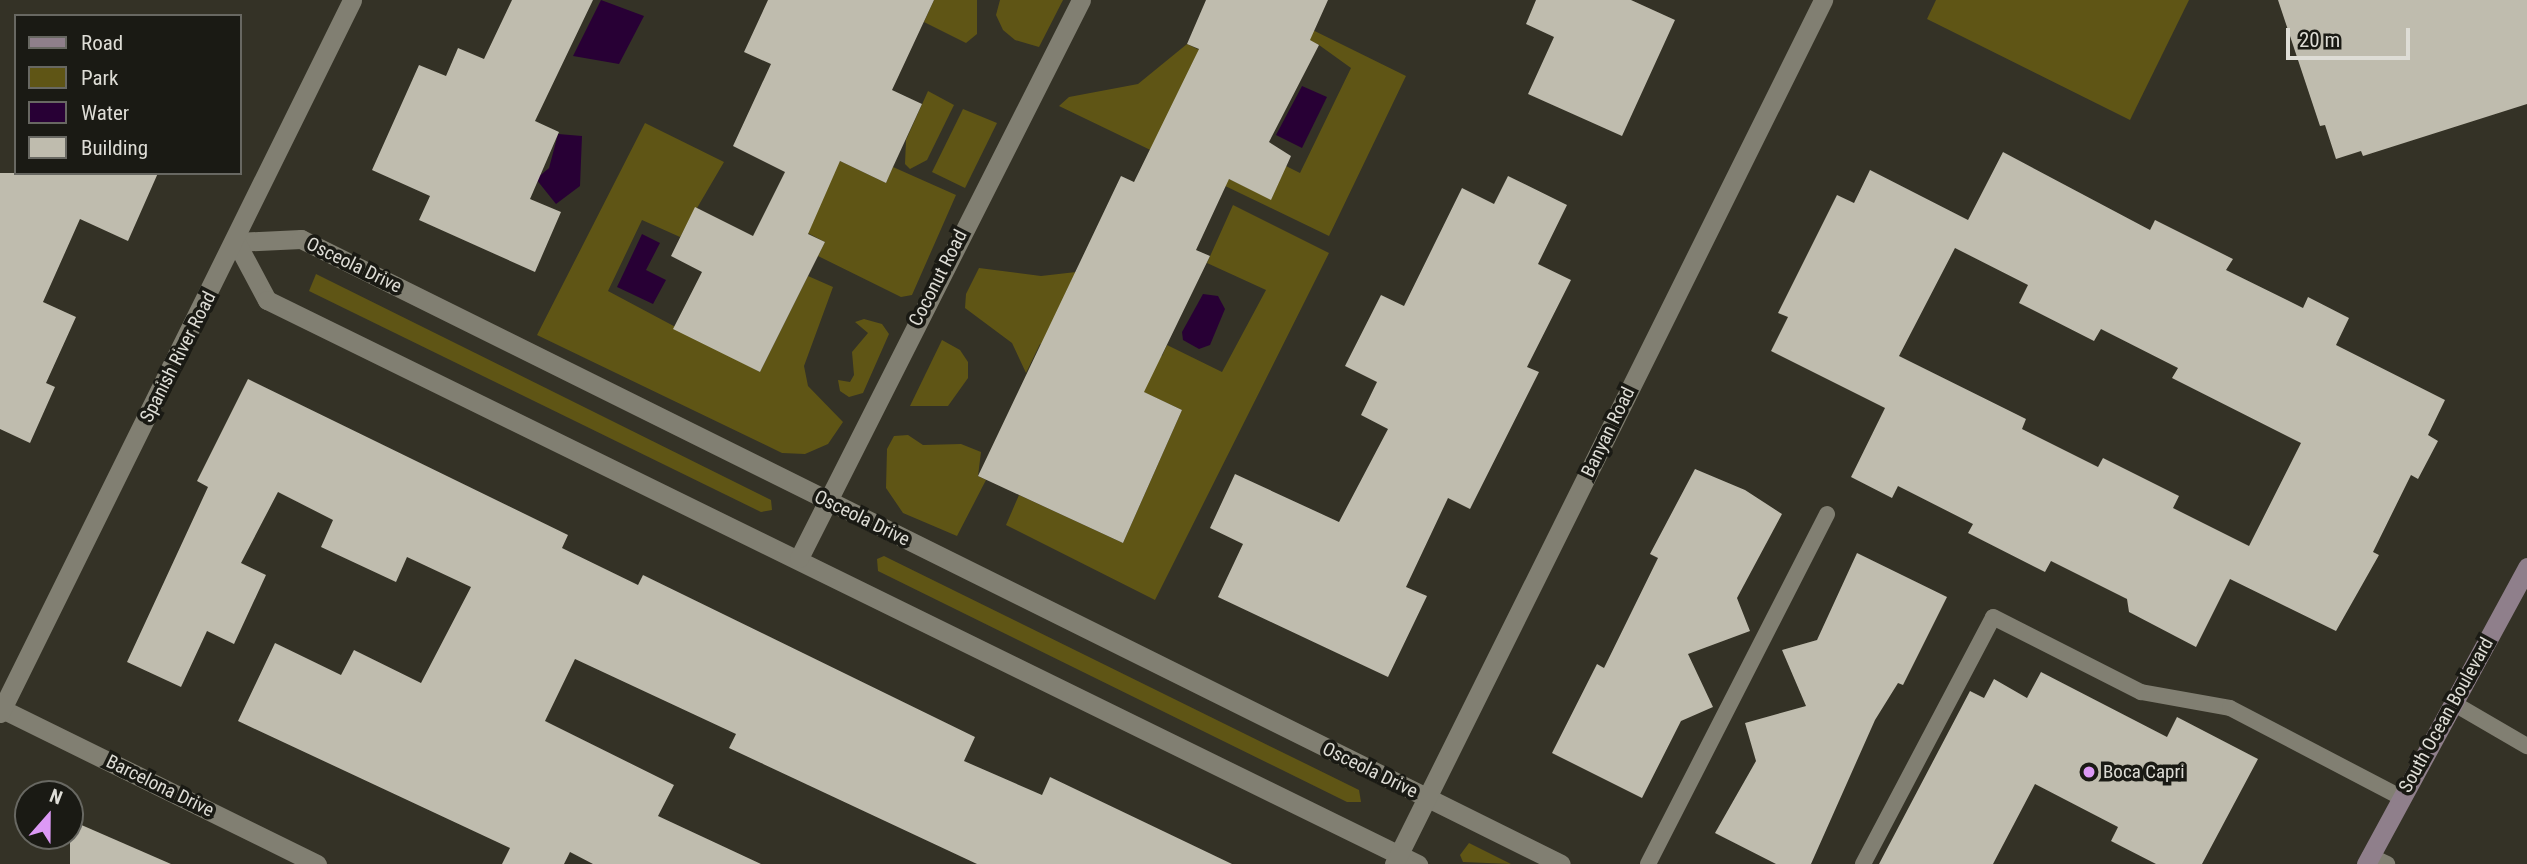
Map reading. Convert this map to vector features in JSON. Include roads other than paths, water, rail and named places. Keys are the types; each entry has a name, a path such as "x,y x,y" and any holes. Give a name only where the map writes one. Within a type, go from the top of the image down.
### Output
{"main road":[{"name":"South Ocean Boulevard","path":"2374,861 2402,798 2527,567"}],"street":[{"name":"Spanish River Road","path":"1,711 236,242 352,0"},
{"name":"Coconut Road","path":"799,558 1081,0"},
{"name":"Banyan Road","path":"1397,859 1823,0"},
{"name":"Osceola Drive","path":"236,242 301,239 1561,864"},
{"path":"236,242 267,300 799,558 1397,859 1418,864"},
{"name":"Barcelona Drive","path":"1,711 317,864"}],"lane":[{"path":"1648,864 1827,514"},
{"path":"1863,864 1993,617 2141,692 2230,708 2402,798"},
{"path":"2453,703 2527,746"}],"water":[{"path":"601,0 644,16 619,64 573,56"},
{"path":"1302,86 1327,97 1302,148 1276,135"},
{"path":"558,134 582,136 580,186 556,204 536,179 549,168"},
{"path":"642,234 660,243 646,270 666,280 653,304 617,287"},
{"path":"1203,294 1218,296 1225,309 1210,345 1199,349 1183,340 1182,332"}],"place":[{"name":"Boca Capri","path":"2089,772"}]}
